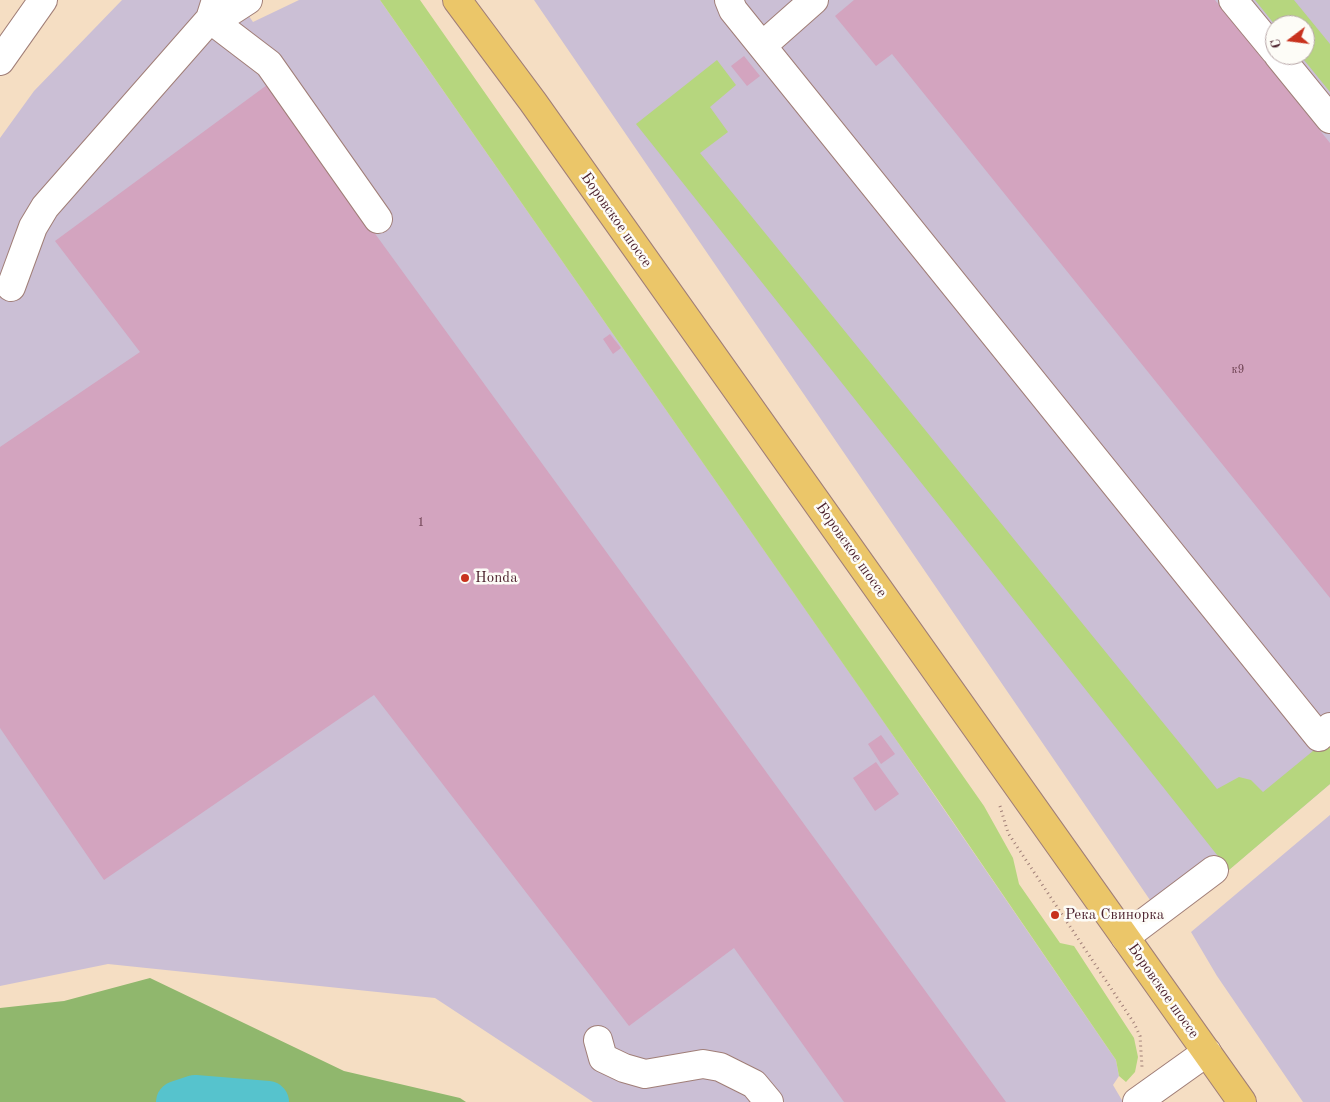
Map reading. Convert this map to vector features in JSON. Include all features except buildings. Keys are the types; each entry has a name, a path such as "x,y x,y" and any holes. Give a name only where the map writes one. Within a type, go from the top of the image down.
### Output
{"main road":[{"name":"Боровское шоссе","path":"457,0 533,102 1242,1102"}],"street":[{"path":"0,61 43,0"},
{"path":"213,9 228,13 248,0"},
{"path":"729,0 733,10 1319,737 1330,728"},
{"path":"762,46 814,0"},
{"path":"1233,0 1265,39"},
{"path":"213,9 269,64 378,220"},
{"path":"10,287 33,227 45,208 213,9"},
{"path":"1286,65 1330,119"},
{"path":"1125,937 1214,870"},
{"path":"598,1040 603,1058 624,1068 645,1074 702,1064 720,1067 754,1084 769,1102"},
{"path":"1141,1099 1207,1052"}],"path":[{"path":"999,804 1008,833 1134,1023 1140,1036 1142,1062 1136,1084 1141,1099"}],"shaded area":[{"path":"122,0 238,0 253,22 299,0 380,0 884,722 1116,1060 1119,1076 1113,1085 1123,1102 593,1102 435,998 108,964 0,986 0,138 34,91"},
{"path":"534,0 1330,0 1330,784 1185,907 1150,900"},
{"path":"1330,815 1330,1102 1303,1102 1217,976 1191,932"}],"green space":[{"path":"380,0 420,0 984,806 1013,858 1019,884 1060,943 1074,946 1134,1038 1138,1057 1135,1072 1126,1082 1119,1076 1116,1060 936,797"},
{"path":"1255,0 1294,0 1306,15 1267,15"},
{"path":"1315,26 1330,44 1330,92 1308,65 1315,65"},
{"path":"717,60 736,85 710,107 728,132 700,153 1217,789 1239,777 1251,780 1263,792 1330,737 1330,784 1229,870 636,124"},
{"path":"150,978 344,1071 460,1098 466,1102 0,1102 0,1008 64,1001"}],"waterway":[{"path":"177,1102 195,1096 268,1102"}],"place":[{"name":"Honda","path":"465,578"},
{"name":"Река Свинорка","path":"1055,915"}]}
